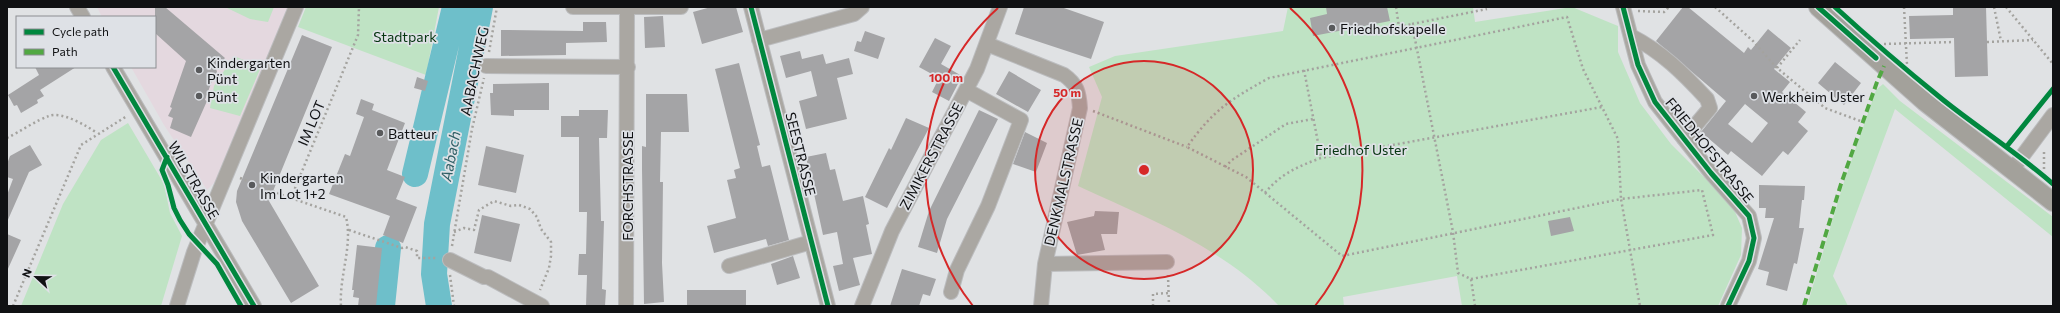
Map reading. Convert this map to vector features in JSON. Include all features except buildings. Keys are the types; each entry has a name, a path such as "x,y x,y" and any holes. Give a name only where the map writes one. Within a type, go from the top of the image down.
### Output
{"main road":[{"path":"1818,7 1925,102 2053,202"}],"street":[{"path":"77,7 82,16"},
{"path":"177,306 194,252 296,7"},
{"path":"573,7 681,7"},
{"name":"FORCHSTRASSE","path":"626,306 628,67 627,7"},
{"name":"SEESTRASSE","path":"751,7 828,306"},
{"path":"759,40 854,14 862,7"},
{"name":"ZIMIKERSTRASSE","path":"862,306 892,231 966,90 988,44 1000,7"},
{"name":"FRIEDHOFSTRASSE","path":"1624,9 1638,65 1648,88 1666,117 1749,216 1754,238 1749,261 1728,306"},
{"path":"1630,36 1652,47 1707,99 1710,108 1684,139"},
{"name":"DENKMALSTRASSE","path":"988,44 1068,77 1077,87 1080,108 1045,264 1041,306"},
{"path":"486,66 628,67"},
{"name":"WILSTRASSE","path":"114,68 254,306"},
{"path":"951,292 957,270 988,206 1021,120 966,90"},
{"path":"2012,170 2053,115"},
{"path":"729,266 811,242"},
{"path":"445,259 539,304"},
{"path":"1045,264 1167,268"}],"path":[{"path":"1396,7 1399,27 1487,9"},
{"path":"1624,9 1664,12 1669,7"},
{"path":"1715,7 1752,41 1777,68 1825,108 1863,122"},
{"path":"1904,7 1907,69"},
{"path":"1994,7 2001,41"},
{"path":"2006,7 2053,64"},
{"path":"1187,147 1203,125 1230,100 1270,78 1567,17 1583,69 1618,139 1621,200 1640,306"},
{"path":"1080,108 1097,112 1187,147 1246,177 1342,256 1453,232 1621,200 1702,190 1713,235 1471,280 1458,273 1453,232 1412,24"},
{"path":"1777,68 1800,40"},
{"path":"1987,42 2034,40"},
{"path":"1883,44 1954,42"},
{"path":"1304,70 1321,158"},
{"path":"1265,193 1274,182 1298,166 1321,158 1602,106"},
{"path":"7,138 50,115 85,124 97,133"},
{"path":"13,306 81,145 97,133 128,115"},
{"path":"1225,167 1232,160 1286,124 1314,119"},
{"path":"2045,177 2043,160 2047,146"},
{"path":"228,173 291,198 346,217 349,230 341,295 342,306"},
{"path":"454,232 464,228 474,230 479,210 494,201 511,206 519,205 530,209 537,216 541,228 551,242 549,268 539,304"},
{"path":"349,230 417,251 417,258 445,259"},
{"path":"1167,268 1169,306"},
{"path":"1471,280 1475,306"},
{"path":"1154,306 1153,294 1168,294"}],"shaded area":[{"name":"Pünt","path":"97,7 290,7 215,182 207,190 164,125 132,68 156,68 156,16 102,16"}],"green space":[{"path":"225,7 274,7 268,22 250,19"},
{"name":"Stadtpark","path":"306,7 439,7 426,75 298,27"},
{"name":"Friedhof Uster","path":"1288,7 1473,7 1475,22 1572,7 1618,26 1618,52 1640,103 1671,144 1732,205 1742,228 1741,255 1718,306 1462,306 1457,276 1343,297 1344,306 1279,306 1235,267 1210,251 1159,223 1078,186 1102,97 1089,67 1115,56 1283,31"},
{"path":"234,56 261,67 240,116 210,108 214,86"},
{"path":"1883,84 1900,101 2053,217 2053,237 1895,109 1833,276 1848,306 1807,306 1843,185 1876,90"},
{"path":"128,123 164,184 170,213 182,236 161,306 21,306 63,204 101,140"}],"waterway":[{"path":"415,174 455,7"},
{"name":"Aabach","path":"439,306 434,274 437,224 480,7"},
{"path":"382,306 388,248"}],"marked path":[{"path":"1804,306 1841,184 1884,66"}],"cycle path":[{"path":"751,7 828,306"},
{"path":"1623,7 1638,65 1655,102 1711,173 1749,216 1754,238 1749,261 1728,306"},
{"path":"1818,7 1876,58"},
{"path":"1835,7 1942,99 2053,184"},
{"path":"114,68 254,306"},
{"path":"2007,146 2053,89"},
{"path":"167,157 162,170 168,185 174,208 189,234 217,264 241,306"}],"place":[{"name":"Friedhofskapelle","path":"1332,28"},
{"name":"Kindergarten Pünt","path":"199,70"},
{"name":"Pünt","path":"199,96"},
{"name":"Werkheim Uster","path":"1754,96"},
{"name":"Batteur","path":"380,133"},
{"name":"Kindergarten Im Lot 1+2","path":"252,185"}]}
